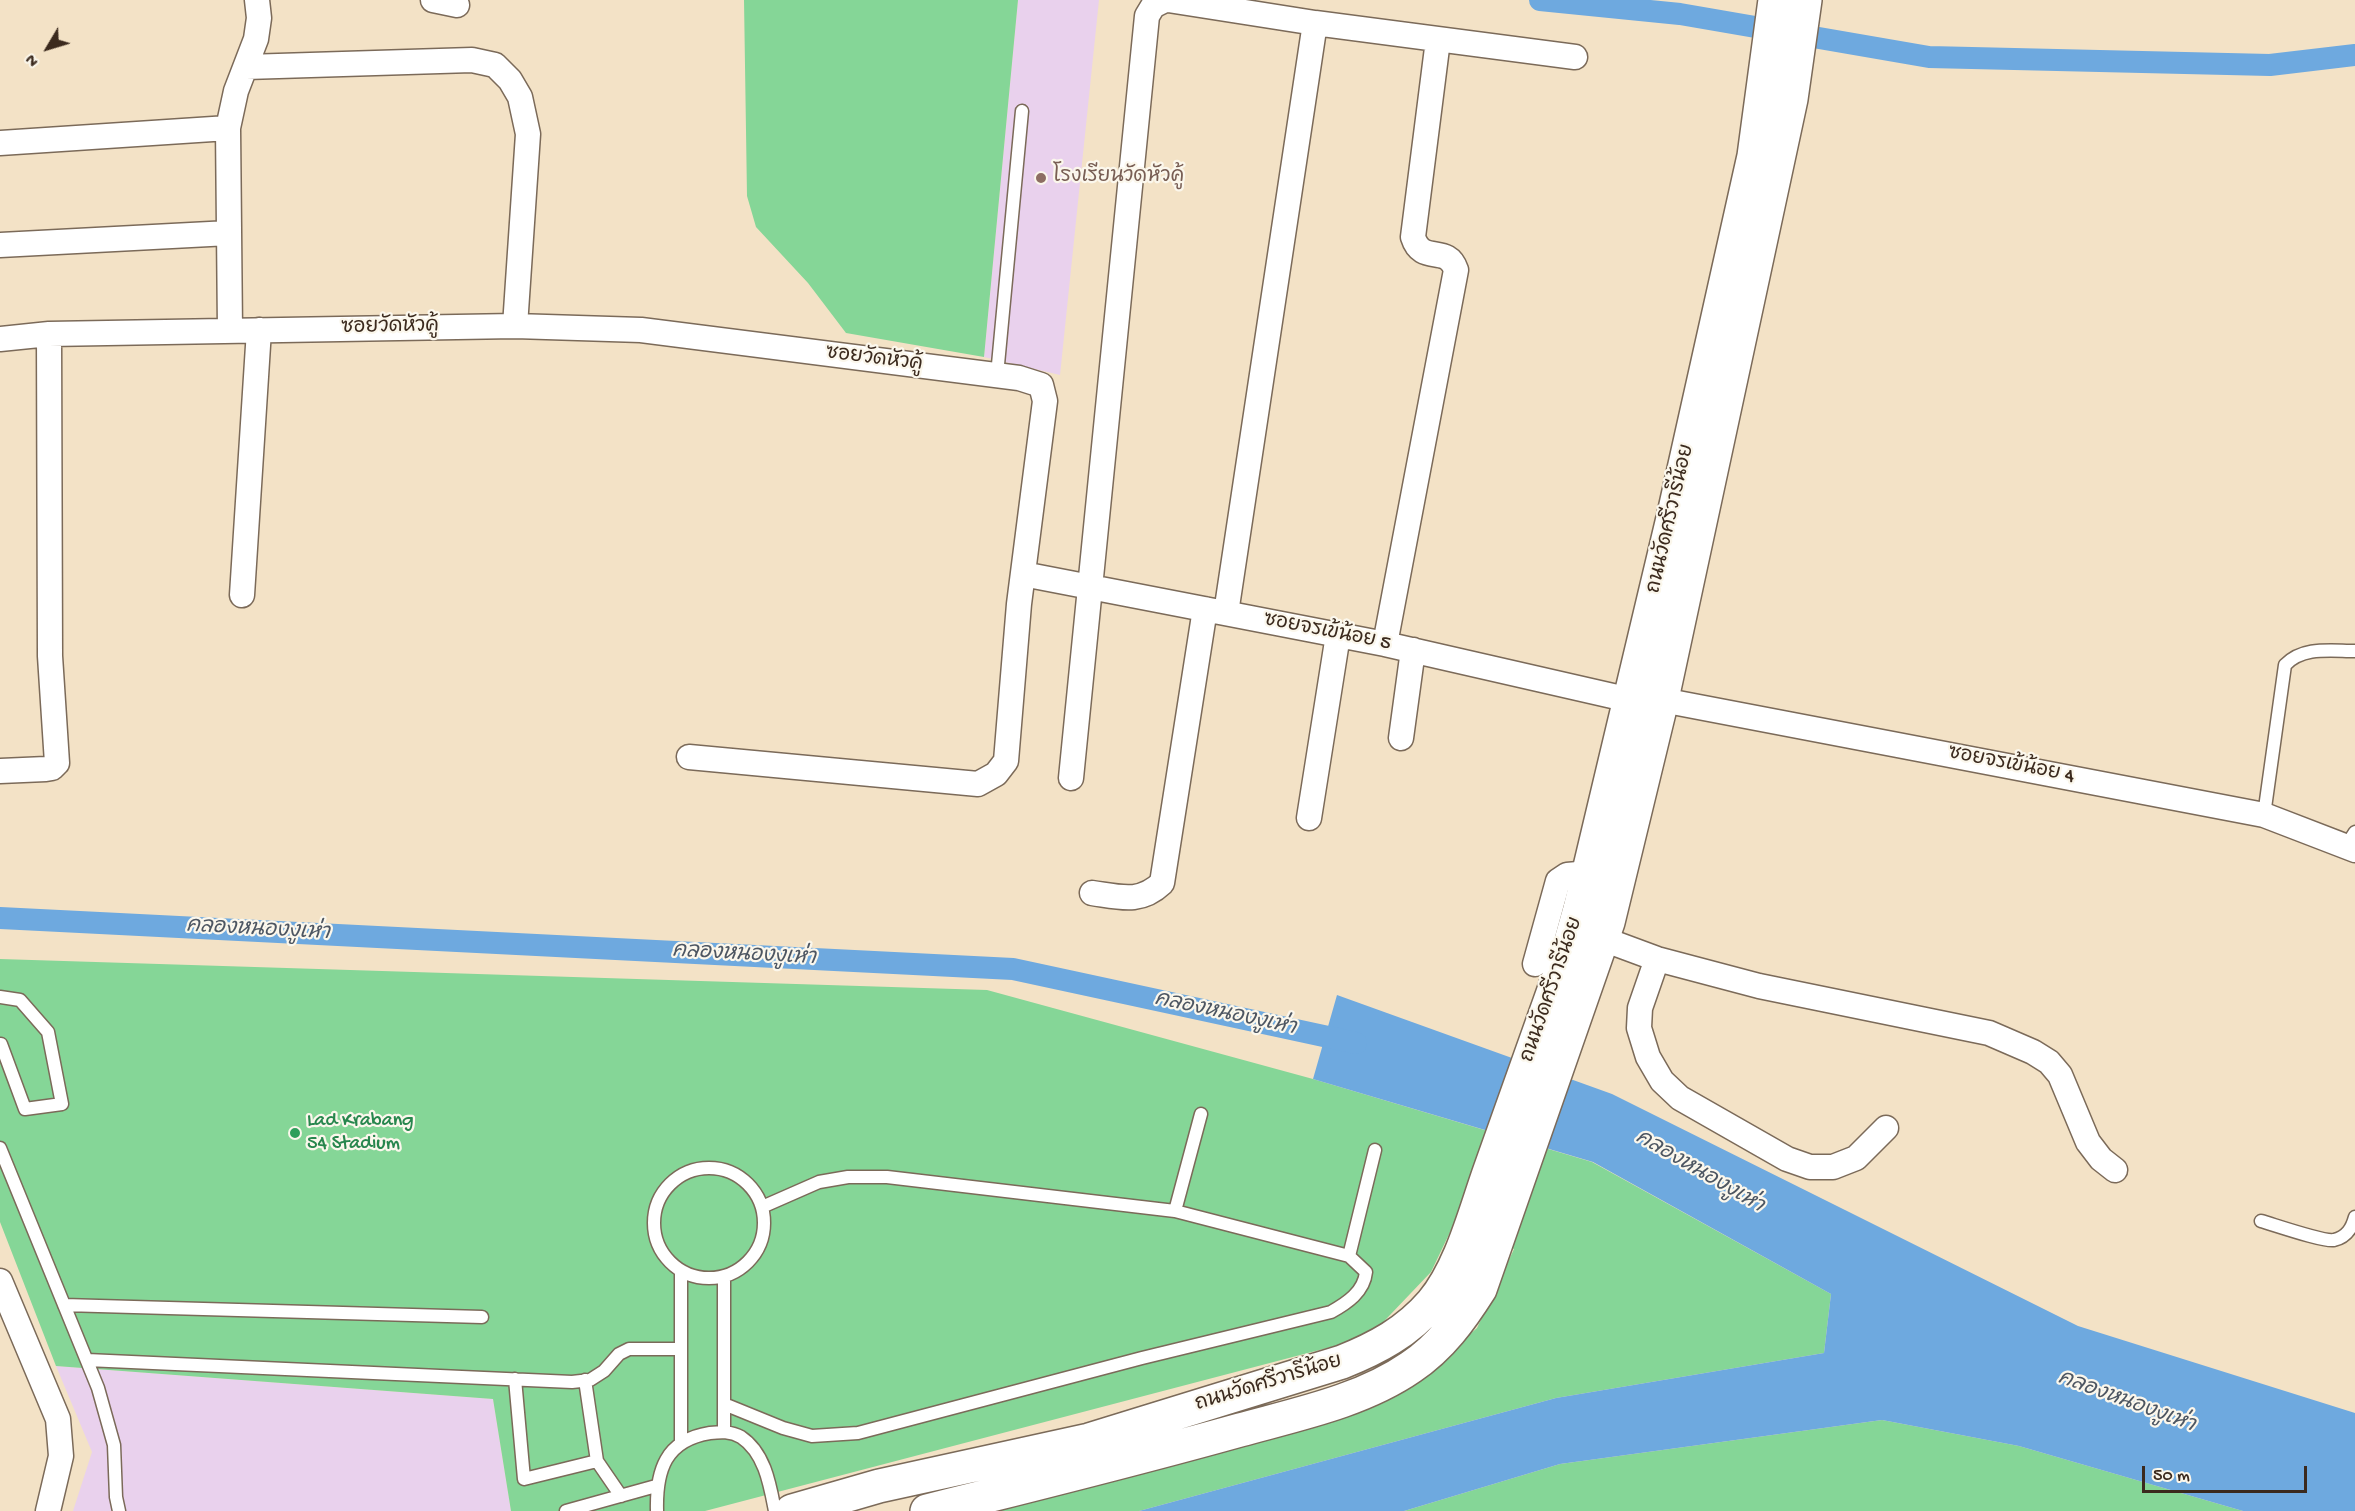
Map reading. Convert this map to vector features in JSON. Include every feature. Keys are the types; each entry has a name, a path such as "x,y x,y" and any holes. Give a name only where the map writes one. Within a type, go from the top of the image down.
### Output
{"main road":[{"name":"ถนนวัดศรีวารีน้อย","path":"927,1511 1111,1466 1327,1405 1383,1384 1412,1367 1461,1321 1480,1289 1483,1238 1590,947 1662,700 1780,76 1775,0"},
{"name":"ถนนวัดศรีวารีน้อย","path":"1590,947 1589,873 1674,514 1754,156 1803,12"},
{"path":"1629,700 1662,700"},
{"name":"ถนนวัดศรีวารีน้อย","path":"792,1511 879,1486 1089,1440 1364,1354 1404,1330 1432,1302 1449,1277 1483,1238"}],"street":[{"path":"230,331 228,128 236,91 256,39 259,18 257,0"},
{"path":"433,0 457,5"},
{"path":"1071,778 1147,16 1153,6 1166,0 1315,23 1575,57"},
{"path":"1092,893 1128,898 1138,897 1151,893 1162,883 1216,611 1315,23"},
{"path":"1385,644 1456,270 1454,262 1448,257 1424,252 1416,246 1413,237 1438,40"},
{"path":"246,67 472,60 495,65 510,80 520,97 528,134 515,326"},
{"path":"0,143 228,128"},
{"path":"0,245 229,233"},
{"name":"ซอยวัดหัวคู้","path":"0,339 49,334 515,326 641,330 998,375 1019,378 1041,385 1045,401 1023,574 1006,761 996,774 978,784 689,757"},
{"path":"242,595 259,330"},
{"path":"0,771 46,769 57,764 50,656 49,334"},
{"name":"ซอยจรเข้น้อย 5","path":"1023,574 1385,644 1629,700"},
{"path":"1310,818 1338,635"},
{"path":"1401,738 1413,650"},
{"name":"ซอยจรเข้น้อย 4","path":"1662,700 2264,815 2352,842"},
{"path":"1535,964 1558,881 1567,875 1589,873"},
{"path":"1590,947 1657,958 1760,986 1989,1033 2033,1052 2049,1062 2060,1075 2088,1142 2101,1159 2115,1170"},
{"path":"1657,958 1640,1008 1639,1028 1647,1057 1662,1081 1680,1098 1787,1159 1810,1167 1833,1167 1856,1158 1886,1128"},
{"path":"0,1281 58,1419 61,1456 48,1511"}],"lane":[{"path":"998,375 1022,111"},
{"path":"2264,815 2285,665 2298,655 2309,652 2355,651"},
{"path":"0,997 20,1000 48,1032 62,1104 25,1109 1,1044"},
{"path":"1175,1211 1202,1114"},
{"path":"0,1148 98,1388 114,1445 116,1497 119,1511"},
{"path":"1348,1256 1375,1150"},
{"path":"707,1167 731,1172 750,1186 762,1207 764,1229 758,1250 743,1267 723,1277 702,1279 681,1272 663,1255 654,1233 654,1209 665,1188 684,1173 707,1167"},
{"path":"724,1404 783,1428 812,1436 858,1433 1153,1355 1331,1312 1345,1304 1365,1282 1366,1272 1348,1256 1175,1211 887,1177 848,1178 819,1182 762,1207"},
{"path":"2262,1221 2333,1240 2345,1235 2353,1227 2355,1217"},
{"path":"681,1272 681,1441"},
{"path":"723,1277 724,1431"},
{"path":"64,1305 482,1317"},
{"path":"87,1360 573,1382 590,1380 604,1371 619,1354 629,1349 681,1349"},
{"path":"516,1379 525,1479 597,1461"},
{"path":"585,1380 597,1461 621,1496"},
{"path":"657,1511 656,1486 662,1465 681,1441 724,1431 741,1437 759,1456 768,1476 775,1511"},
{"path":"566,1511 656,1486"}],"shaded area":[{"name":"โรงเรียนวัดหัวคู้","path":"1018,0 1099,0 1060,375 984,357"},
{"path":"56,1366 493,1399 511,1511 73,1511 92,1452"}],"green space":[{"path":"744,0 1018,0 984,357 846,333 808,283 756,227 747,196"},
{"path":"0,959 987,990 1313,1079 1592,1162 1831,1294 1824,1353 1556,1398 1139,1511 980,1511 1417,1381 1477,1328 1514,1249 1452,1228 1431,1272 1369,1337 705,1511 511,1511 493,1399 56,1366 0,1222"},
{"path":"1882,1420 2019,1446 2243,1511 1404,1511 1560,1464"}],"water":[{"path":"1337,995 1612,1094 2078,1326 2355,1413 2355,1511 2243,1511 2019,1446 1882,1420 1560,1464 1404,1511 1139,1511 1556,1398 1824,1353 1831,1294 1593,1162 1313,1079"}],"waterway":[{"path":"1540,0 1680,14 1929,57 2270,65 2355,55"},
{"name":"คลองหนองงูเห่า","path":"0,918 1013,969 1356,1043"}],"place":[{"name":"โรงเรียนวัดหัวคู้","path":"1041,178"},
{"name":"Lad Krabang 54 Stadium","path":"295,1133"}]}
